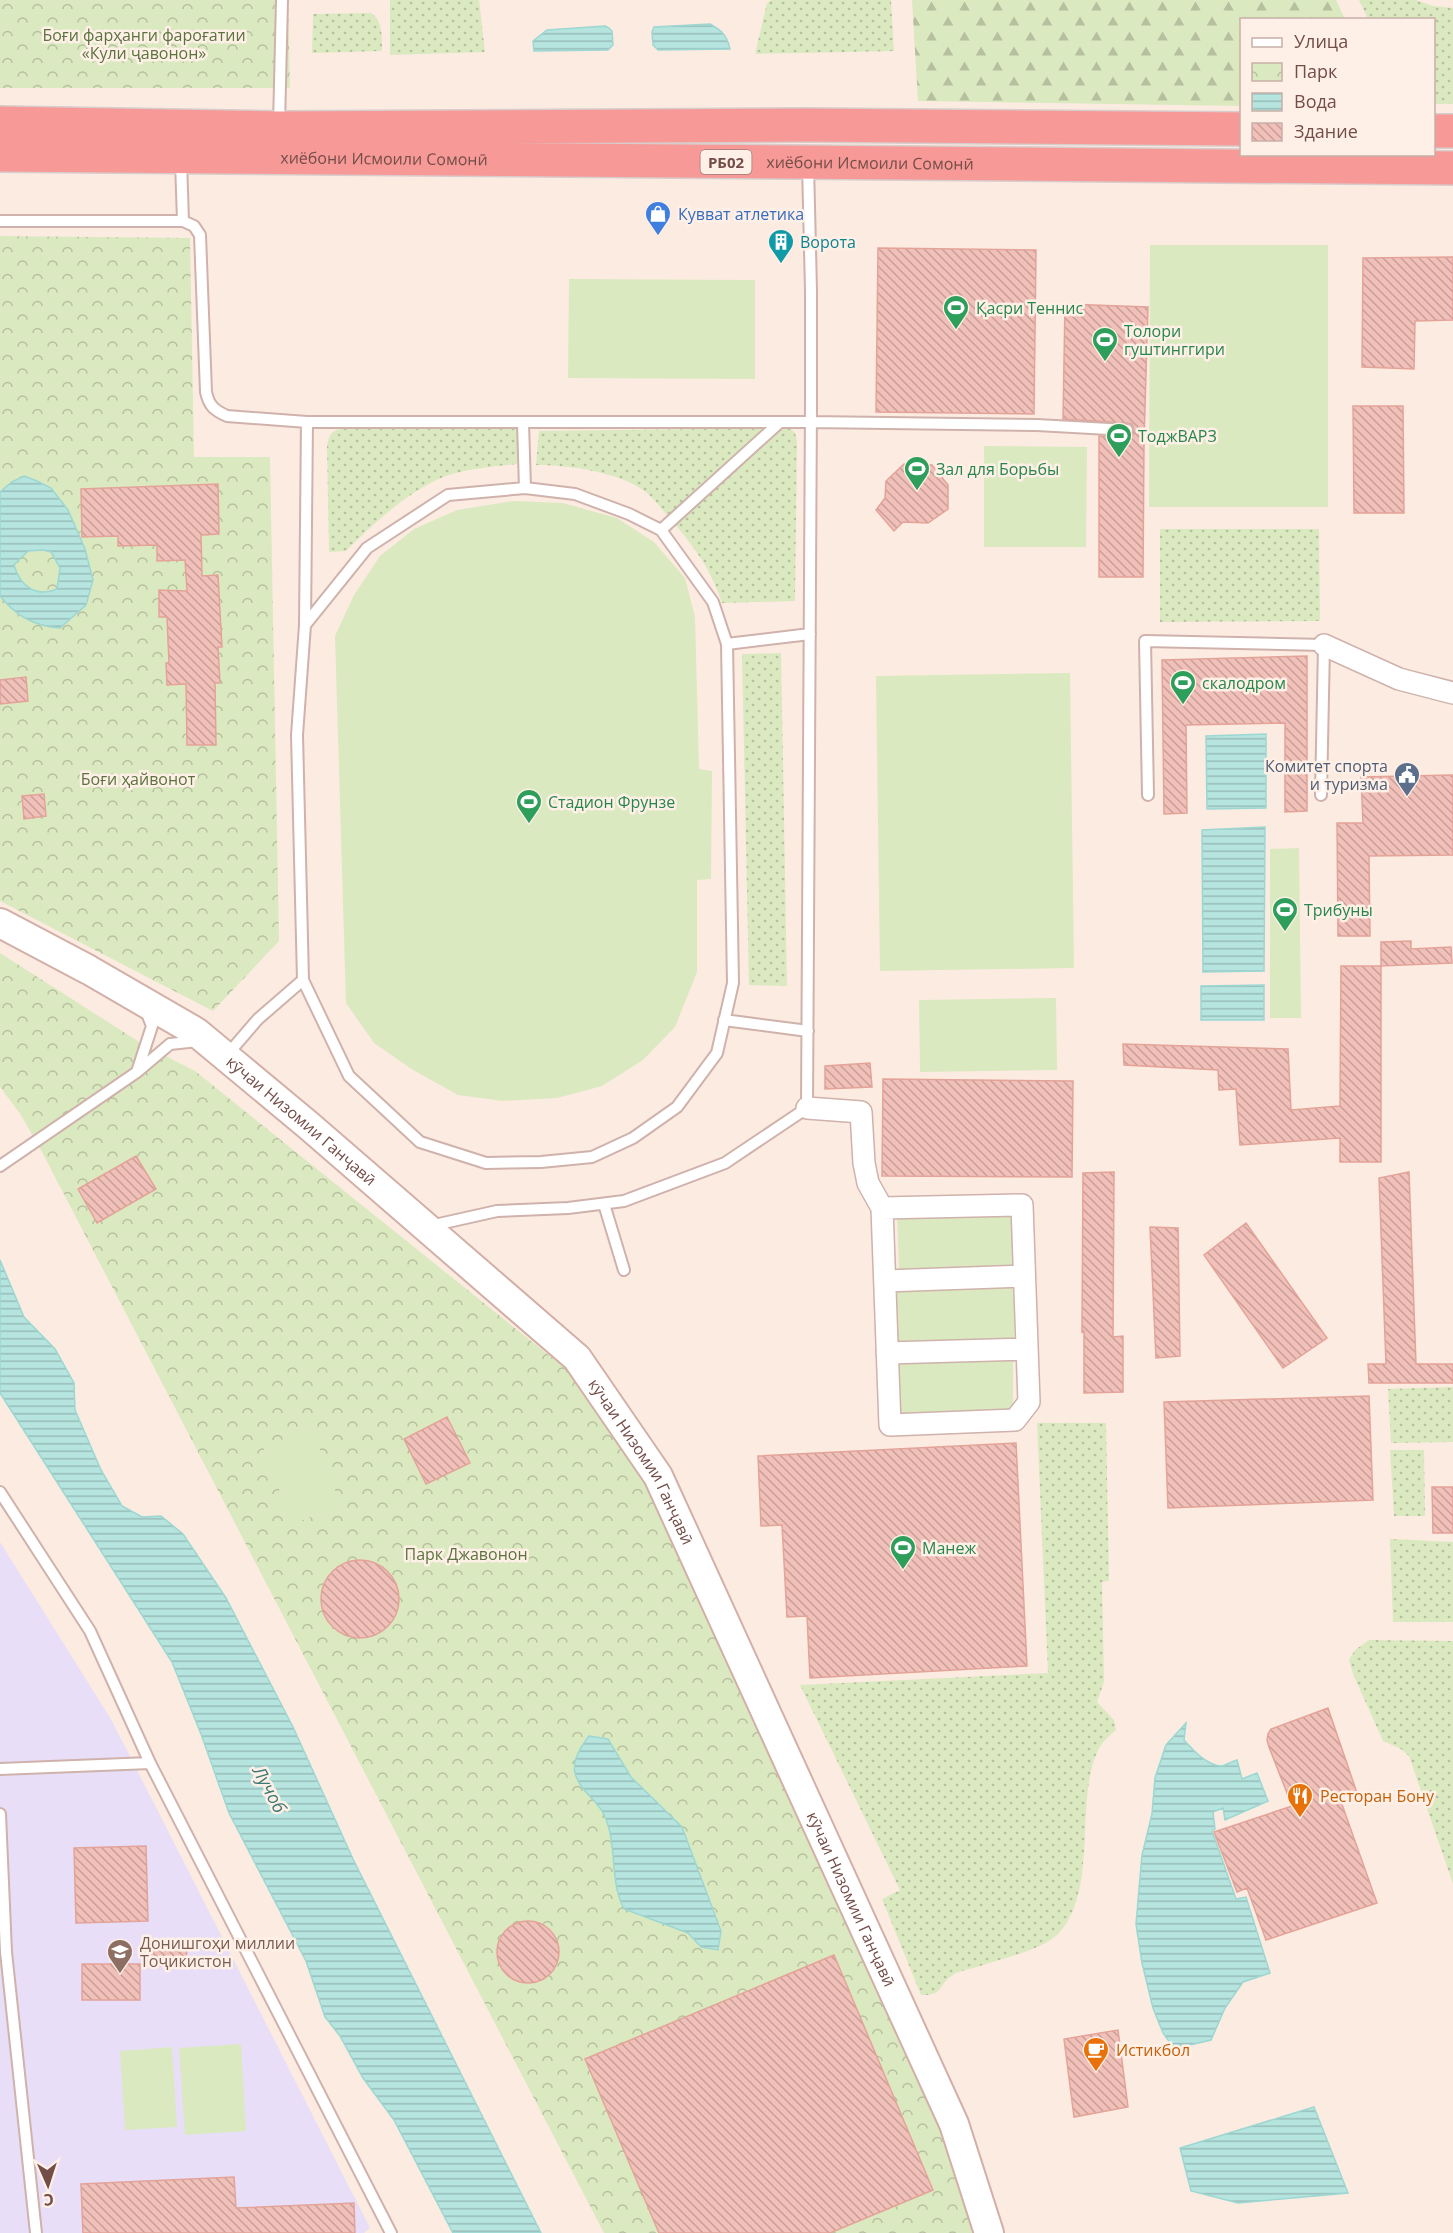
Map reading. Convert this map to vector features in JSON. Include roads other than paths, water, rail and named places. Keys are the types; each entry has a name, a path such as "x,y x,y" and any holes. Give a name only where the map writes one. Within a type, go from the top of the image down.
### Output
{"highway":[{"name":"хиёбони Исмоили Сомонӣ","path":"0,123 279,128 807,126 1240,129"},
{"path":"1435,131 1453,131"},
{"name":"хиёбони Исмоили Сомонӣ","path":"0,156 1453,168"}],"street":[{"path":"1324,645 1399,679 1453,693"},
{"name":"кӯчаи Низомии Ганҷавӣ","path":"0,923 140,999 217,1048 577,1358 658,1476 954,2124 989,2233"},
{"path":"807,1108 861,1112 864,1162 868,1183 882,1208 890,1425 1015,1420 1029,1402 1022,1205 882,1208"},
{"path":"885,1281 1024,1276"},
{"path":"887,1353 1027,1349"}],"lane":[{"path":"279,128 282,0"},
{"path":"181,157 183,221"},
{"path":"427,1227 497,1211 568,1208 624,1201 725,1163 807,1108 811,422 808,162"},
{"path":"0,221 183,221 194,226 200,235 204,380 208,402 215,411 227,416 307,422 811,422 1037,425 1127,430"},
{"path":"305,626 367,548 448,495 525,488 575,494 629,514 661,530 713,602 727,644 733,983 717,1053 677,1107 633,1138 592,1156 541,1162 486,1163 420,1142 350,1076 303,980 297,735 305,626 307,422"},
{"path":"523,423 525,488"},
{"path":"661,530 779,423"},
{"path":"727,644 810,634"},
{"path":"1148,795 1145,641 1324,645 1321,795"},
{"path":"0,1166 137,1072 170,1044 185,1041 217,1048 258,1019 303,980"},
{"path":"137,1072 152,1026 140,999"},
{"path":"724,1020 808,1031"},
{"path":"604,1204 624,1270"},
{"path":"0,1492 90,1631 150,1763 391,2233"},
{"path":"0,1769 150,1763"},
{"path":"0,1814 3,1952 36,2233"}],"water":[{"path":"710,24 723,34 730,49 658,50 653,45 654,27"},
{"path":"605,26 612,31 613,45 608,50 534,51 533,41 547,30"},
{"path":"24,476 51,488 68,510 85,549 93,580 86,605 60,628 26,619 0,596 0,492","holes":["28,551 51,552 60,568 57,589 36,591 20,579 14,565"]},
{"path":"1266,734 1266,808 1207,809 1206,736"},
{"path":"1265,827 1264,971 1203,972 1202,830"},
{"path":"1264,985 1264,1020 1201,1020 1201,986"},
{"name":"Лучоб","path":"0,1260 24,1317 55,1349 74,1383 75,1410 101,1470 122,1506 142,1517 161,1516 183,1534 226,1598 293,1727 353,1859 541,2233 453,2233 394,2120 363,2078 340,2036 325,2017 306,1961 229,1813 172,1662 0,1393"},
{"path":"1186,1723 1184,1740 1196,1753 1216,1765 1222,1766 1237,1760 1242,1779 1257,1773 1268,1801 1225,1820 1223,1808 1213,1812 1215,1829 1212,1831 1236,1899 1246,1897 1270,1973 1243,1982 1225,2008 1211,2040 1173,2047 1163,2033 1153,2008 1142,1963 1136,1924 1142,1855 1152,1814 1155,1778 1166,1745"},
{"path":"589,1736 608,1739 631,1777 682,1827 721,1931 718,1950 701,1947 688,1933 624,1909 616,1885 607,1823 602,1811 580,1784 575,1773 576,1758"},
{"path":"1314,2107 1348,2193 1238,2203 1191,2191 1180,2148"}],"place":[{"name":"Кувват атлетика","path":"658,237"},
{"name":"Ворота","path":"781,265"},
{"name":"Қасри Теннис","path":"956,331"},
{"name":"Толори гуштинггири","path":"1105,363"},
{"name":"ТоджВАРЗ","path":"1119,459"},
{"name":"Зал для Борьбы","path":"917,492"},
{"name":"скалодром","path":"1183,706"},
{"name":"Комитет спорта и туризма","path":"1407,798"},
{"name":"Стадион Фрунзе","path":"529,825"},
{"name":"Трибуны","path":"1285,933"},
{"name":"Манеж","path":"903,1571"},
{"name":"Ресторан Бону","path":"1300,1819"},
{"name":"Донишгоҳи миллии Тоҷикистон","path":"120,1975"},
{"name":"Истикбол","path":"1096,2073"}],"park label":[{"name":"Боғи фарҳанги фароғатии «Кули ҷавонон»","path":"144,44"},
{"name":"Боғи ҳайвонот","path":"138,779"},
{"name":"Парк Джавонон","path":"466,1554"}]}
